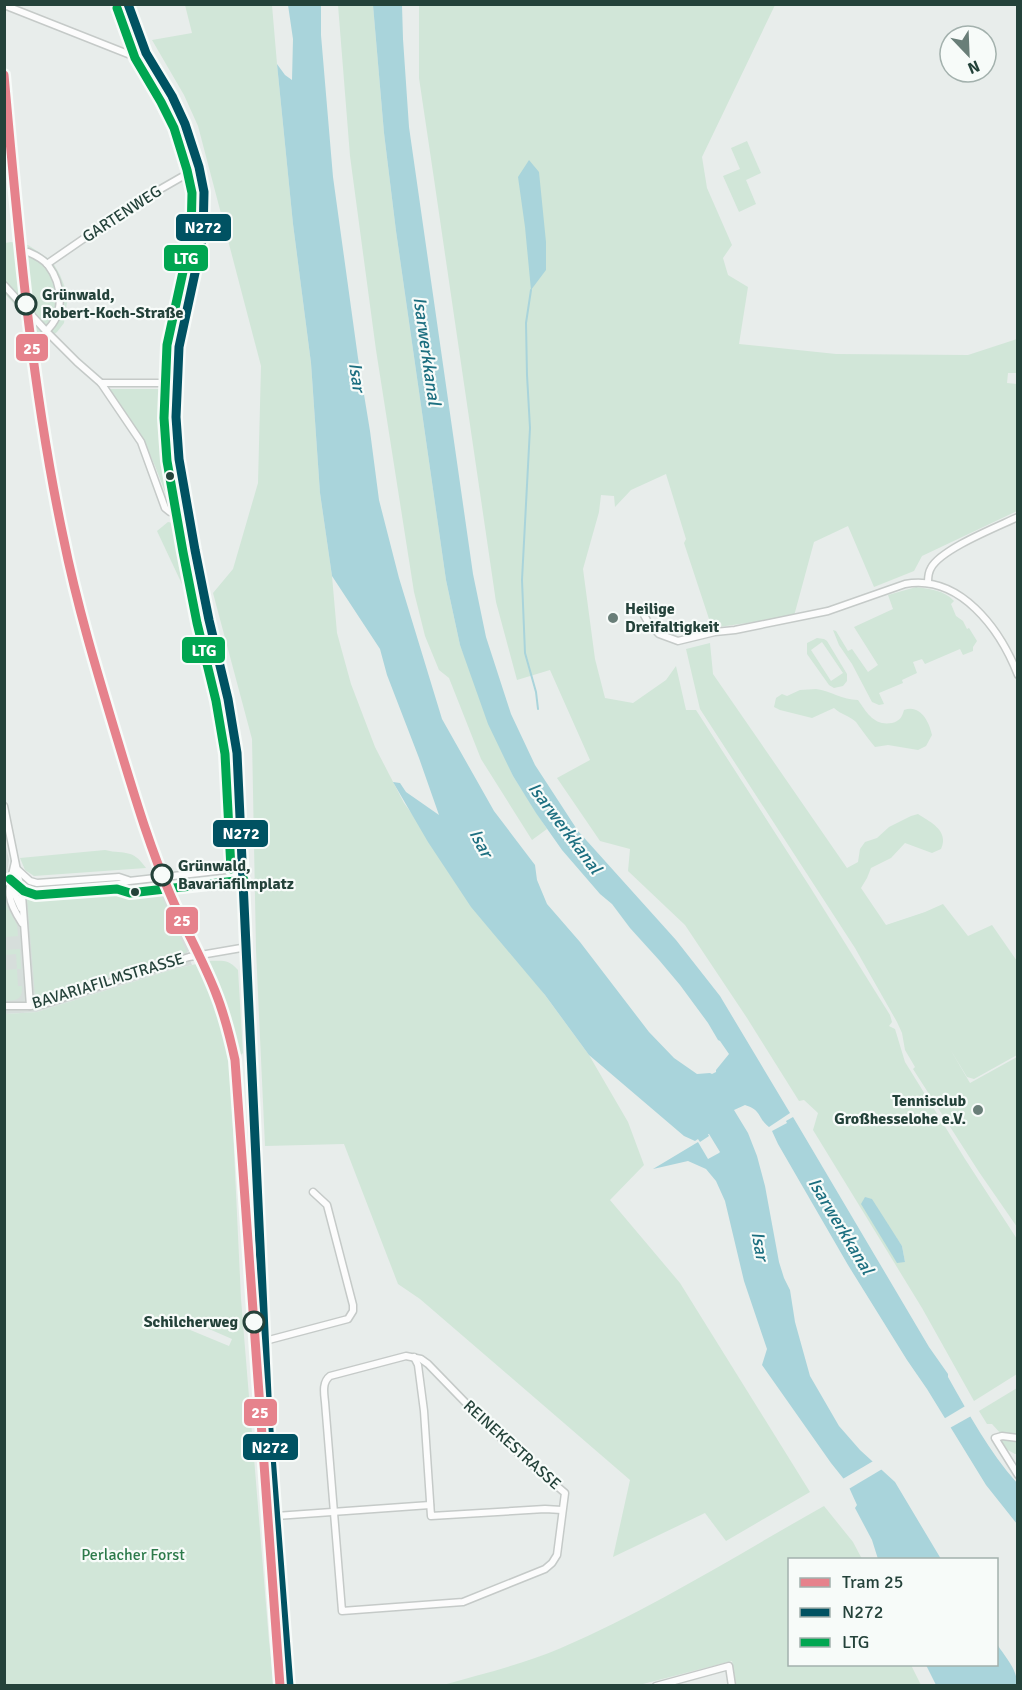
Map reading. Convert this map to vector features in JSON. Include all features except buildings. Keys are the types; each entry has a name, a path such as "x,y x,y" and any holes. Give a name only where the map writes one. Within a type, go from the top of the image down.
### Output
{"main road":[{"path":"128,4 146,53 182,118 193,145 200,167 205,204 202,236 180,347 176,417 179,459 201,587 228,699 237,753 268,1417 289,1686"}],"street":[{"path":"4,5 128,54 146,53"},
{"name":"GARTENWEG","path":"48,264 131,206 200,167"},
{"path":"28,252 48,264 61,293 58,311 52,326 46,331"},
{"path":"5,288 76,362 101,382 141,442 165,508 170,512 188,512"},
{"path":"101,382 165,382"},
{"path":"928,582 929,572 937,561 957,547 1017,517"},
{"path":"644,615 659,634 678,641 828,611 904,584 928,582 952,591 987,621 1000,640 1017,675"},
{"path":"4,806 22,895 30,1006"},
{"path":"16,861 9,899 24,925"},
{"path":"22,895 30,891 119,884 242,864"},
{"path":"18,870 30,881 37,883 119,877 129,881"},
{"path":"9,890 20,881"},
{"path":"9,890 22,912"},
{"name":"BAVARIAFILMSTRASSE","path":"4,1006 44,1004 189,957 247,947"},
{"path":"265,1341 348,1319 353,1311 327,1205 313,1192"},
{"name":"REINEKESTRASSE","path":"406,1356 421,1359 495,1433 565,1493 562,1510 557,1556 545,1569 464,1602 342,1611 325,1402 326,1379 406,1356"},
{"path":"414,1357 418,1365 424,1411 431,1516 562,1510"},
{"path":"1017,1438 999,1437 1017,1475"},
{"path":"1008,1458 1017,1456"},
{"path":"276,1516 430,1505"},
{"path":"656,1686 729,1666 732,1686"}],"shaded area":[{"path":"20,310 34,325 52,456 81,596 142,807 165,870 156,870 145,840 143,840 113,748 71,599 60,555 43,463"},
{"path":"4,838 9,860 6,897 156,884 158,886 171,883 199,948 187,952 192,965 37,1012 5,1014"}],"green space":[{"path":"185,5 272,5 293,224 311,363 320,493 332,576 337,633 351,684 375,747 404,803 589,1055 628,1122 644,1165 610,1200 680,1283 810,1492 726,1541 705,1513 613,1557 630,1480 420,1299 398,1284 344,1144 265,1146 256,950 252,739 213,593 233,569 258,483 261,366 198,126 184,95 152,40 192,33"},
{"path":"338,5 373,5 384,133 396,231 446,580 460,645 513,776 547,829 532,840 481,759 449,678 439,670 425,636 414,592 376,350 350,156"},
{"path":"419,5 775,5 702,157 707,188 732,245 723,258 728,275 748,287 739,344 836,354 968,355 1017,339 1017,373 1008,373 1007,383 1017,384 1017,511 922,556 914,571 874,587 848,526 814,542 794,616 712,628 684,543 686,539 666,474 631,490 615,507 614,496 601,495 599,512 583,569 595,659 605,698 633,703 666,680 676,666 686,710 696,710 810,887 890,1015 892,1022 889,1026 895,1029 905,1062 1017,1239 1017,1374 974,1401 922,1308 813,1130 818,1113 804,1100 799,1101 685,925 628,871 630,849 600,841 557,778 590,760 550,670 517,680 496,602 419,78","holes":["862,1204 889,1227 902,1246 905,1262 897,1262"]},
{"path":"747,141 761,173 746,180 756,204 739,212 723,176 740,169 731,148"},
{"path":"5,243 28,245 52,261 68,295 64,323 44,342 25,345 20,310 5,294"},
{"path":"109,389 168,389 169,454 177,497 175,501 169,501 143,439"},
{"path":"168,522 179,524 183,529 199,612 196,614 157,531"},
{"path":"916,587 936,591 950,597 954,601 951,604 956,616 963,621 967,629 969,628 977,641 973,651 963,655 960,649 925,664 922,659 913,662 917,673 902,680 903,683 879,693 884,704 879,705 872,702 839,645 833,630 836,631 848,651 852,649 868,672 878,665 854,627 893,609 888,595"},
{"path":"817,638 827,641 847,674 847,681 843,686 834,688 829,685 807,654 807,643","holes":["822,642 843,673 831,681 811,650"]},
{"path":"710,643 713,674 847,868 858,862 860,849 865,842 877,838 889,827 911,816 918,814 934,824 941,832 943,843 941,849 932,853 905,843 891,858 871,868 861,888 886,925 943,904 968,936 992,925 1017,961 1017,1055 974,1079 967,1077 950,1049 970,1083 1017,1057 1017,1227 913,1069 915,1067 905,1050 897,1022 855,948 700,709 686,649"},
{"path":"816,689 847,699 858,700 872,718 880,722 895,722 904,710 915,709 926,719 932,735 926,746 918,750 888,745 875,747 856,722 834,708 812,718 774,707 776,698 782,694 787,696 800,690"},
{"path":"105,850 128,853 137,857 146,868 34,876 25,870 20,858"},
{"path":"157,886 187,952 45,997 39,998 35,995 27,898"},
{"path":"5,903 17,925 18,936 6,937 6,943 5,943"},
{"path":"20,949 21,969 17,969 16,954 5,955 5,950"},
{"name":"Perlacher Forst","path":"209,961 225,961 238,970 243,1053 230,1065 241,1299 274,1685 5,1685 5,1014 37,1012 171,970","holes":["186,1319 232,1339 229,1346 183,1327"]},
{"path":"17,969 18,986 22,986 20,997 15,1000 5,1000 5,970"},
{"path":"1017,1388 1017,1454 1015,1454 1004,1448 1001,1441 1003,1436 992,1424 987,1424 979,1411"},
{"path":"824,1506 853,1542 861,1558 788,1558 788,1666 912,1666 921,1685 736,1685 732,1661 639,1685 443,1685 532,1659 561,1648 629,1616"}],"water":[{"path":"288,5 321,5 321,35 333,177 379,500 399,578 442,719 494,811 535,865 537,880 547,904 580,942 649,1032 674,1058 697,1074 716,1072 729,1054 708,1023 680,985 612,904 600,894 562,850 513,776 488,724 460,645 446,580 396,231 384,133 373,5 402,5 409,127 473,574 486,637 511,714 535,765 578,831 676,940 720,996 790,1113 769,1127 751,1107 745,1105 734,1110 748,1133 757,1156 779,1262 790,1290 795,1322 810,1376 839,1426 860,1450 895,1482 940,1558 878,1558 872,1540 855,1508 857,1505 847,1483 762,1365 767,1349 744,1281 725,1201 716,1181 706,1169 688,1161 653,1169 698,1142 708,1159 719,1153 709,1134 700,1142 698,1139 695,1141 684,1136 589,1055 545,995 471,907 428,842 393,782 400,783 406,792 439,815 387,675 380,649 332,576 320,493 311,363 293,224 277,64 292,80 293,39"},
{"path":"529,160 539,172 546,242 546,270 531,290 518,177"},
{"name":"Isarwerkkanal","path":"793,1117 929,1347 948,1374 980,1432 997,1459 1017,1483 1017,1524 986,1485 907,1360 848,1265 778,1144 772,1131"},
{"path":"865,1197 872,1199 902,1246 905,1262 897,1263 861,1204"},
{"path":"998,1646 1017,1679 1017,1685 936,1685 926,1666 998,1666"}],"pier":[{"path":"967,1405 973,1415 948,1429 942,1420"},
{"path":"875,1460 884,1468 847,1490 841,1480"}],"waterway":[{"path":"531,290 526,323 530,428 522,580 525,653 536,692 538,709"}],"tram line":[{"name":"25","path":"4,75 20,249 34,364 42,422 69,564 98,675 145,827 170,894 218,999 235,1060 280,1686"}],"transit line":[{"name":"N272","path":"128,4 146,53 172,96 185,124 199,167 204,192 203,236 179,347 176,417 179,459 195,550 228,699 237,753 268,1417 289,1686"},
{"name":"LTG","path":"117,8 135,58 174,128 192,193 191,235 167,345 164,418 167,461 183,552 216,701 225,754 231,869"},
{"name":"LTG","path":"10,879 24,891 36,895 117,889 130,893 244,880"}],"place":[{"name":"Grünwald, Robert-Koch-Straße","path":"26,304"},
{"name":"Heilige Dreifaltigkeit","path":"613,618"},
{"name":"Grünwald, Bavariafilmplatz","path":"162,875"},
{"name":"Tennisclub Großhesselohe e.V.","path":"978,1110"},
{"name":"Schilcherweg","path":"254,1322"}],"water label":[{"name":"Isar","path":"357,377"},
{"name":"Isar","path":"481,843"},
{"name":"Isar","path":"760,1246"}]}
